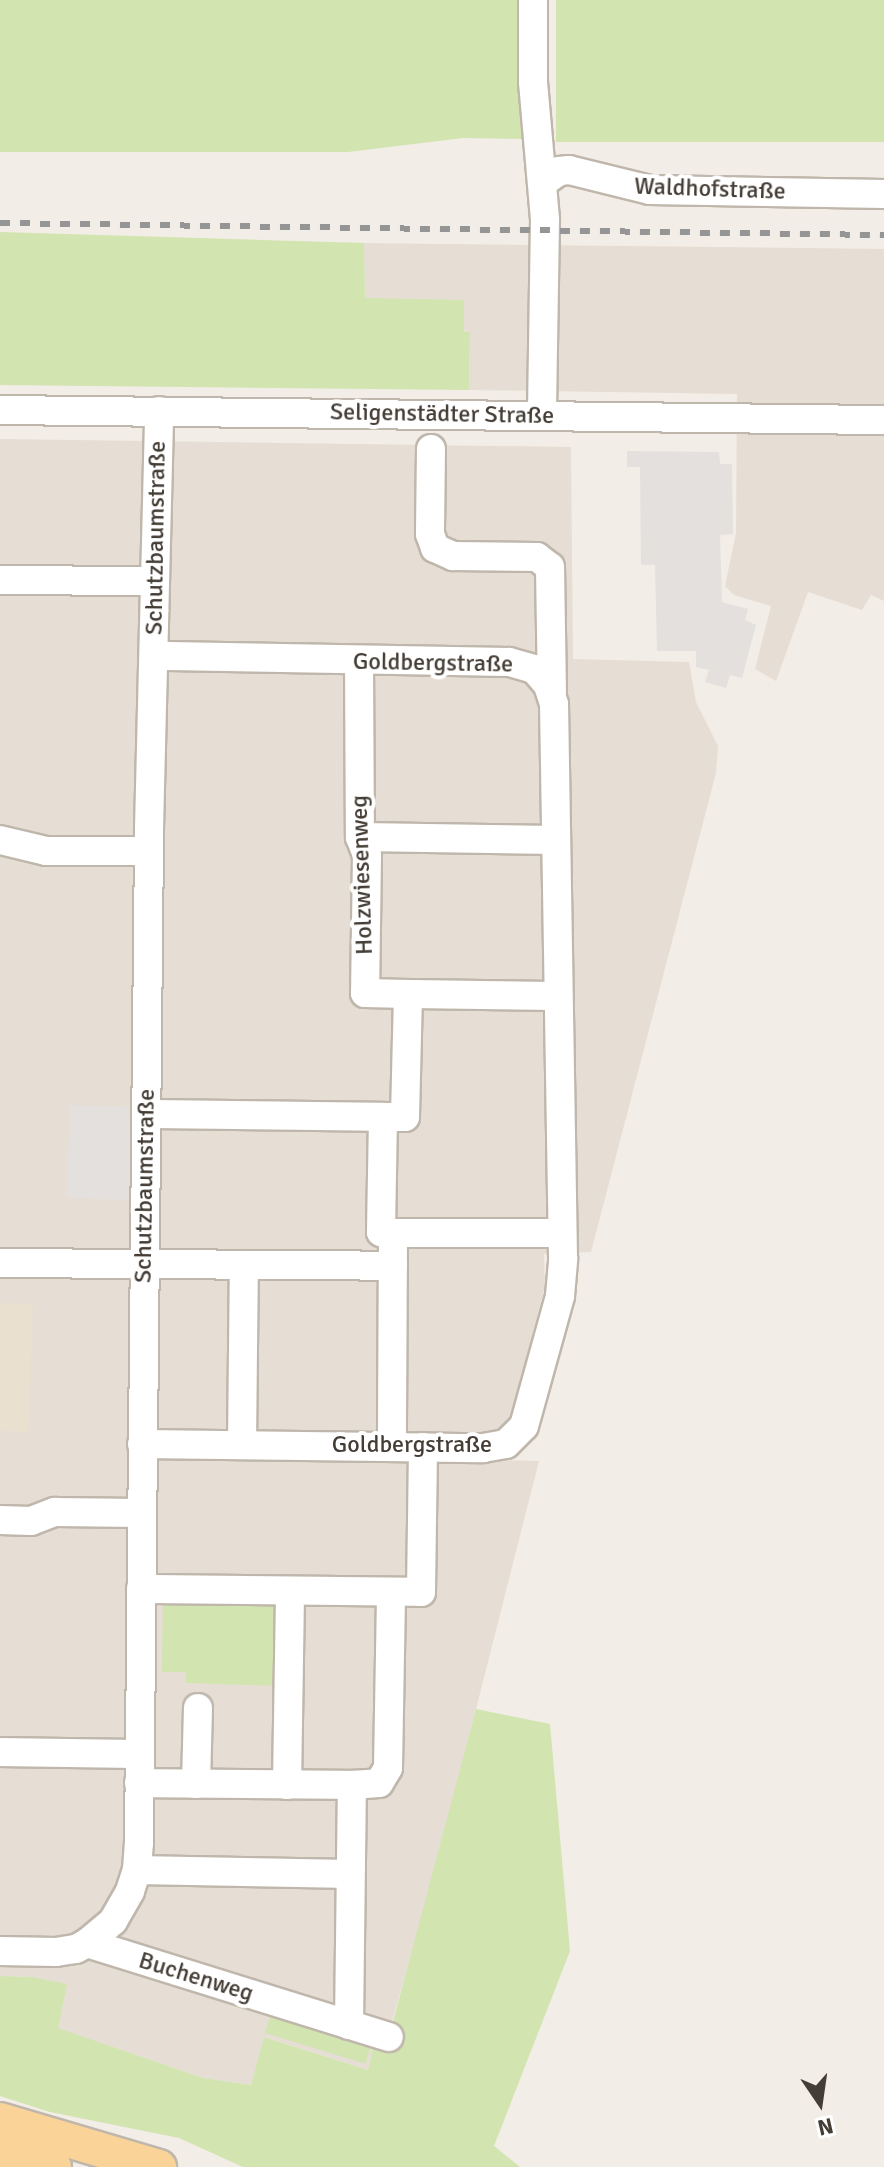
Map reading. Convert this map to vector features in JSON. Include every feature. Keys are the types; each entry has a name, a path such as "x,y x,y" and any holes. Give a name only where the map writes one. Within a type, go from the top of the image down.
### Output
{"main road":[{"path":"0,2120 159,2167"},
{"path":"0,2152 54,2167"}],"street":[{"path":"533,0 533,82 542,183 542,415"},
{"name":"Waldhofstraße","path":"542,183 559,171 569,170 650,190 884,193"},
{"name":"Seligenstädter Straße","path":"0,410 884,420"},
{"name":"Schutzbaumstraße","path":"87,1943 113,1921 137,1870 149,851 159,411"},
{"name":"Seligenstädter Straße","path":"431,449 430,534 435,548 453,556 537,557 550,567 552,692"},
{"path":"0,580 155,581"},
{"name":"Goldbergstraße","path":"142,1444 494,1447 506,1444 521,1432 560,1296 562,1233 552,692 534,669 509,662 154,656"},
{"name":"Holzwiesenweg","path":"359,661 360,837 367,855 365,993 408,994"},
{"path":"360,837 556,840"},
{"path":"0,840 46,851 149,851"},
{"path":"146,1114 405,1117 408,994 557,996"},
{"path":"383,1117 381,1232 562,1233"},
{"path":"392,1447 393,1233"},
{"path":"0,1263 393,1266"},
{"path":"242,1445 244,1265"},
{"path":"141,1589 421,1592 423,1447"},
{"path":"0,1520 31,1521 55,1512 141,1513"},
{"path":"287,1785 290,1591"},
{"path":"139,1783 379,1783 388,1768 391,1592"},
{"path":"196,1784 198,1708"},
{"path":"0,1752 139,1754"},
{"path":"349,2025 352,1785"},
{"path":"137,1870 350,1874"},
{"path":"0,1951 56,1952 76,1949 87,1943"},
{"name":"Buchenweg","path":"87,1943 389,2037"}],"shaded area":[{"path":"364,243 884,249 884,601 871,595 862,610 808,592 776,681 755,669 771,606 734,595 725,586 736,533 737,394 469,390 470,332 365,299"},
{"path":"0,439 571,447 573,659 689,662 696,702 718,746 716,773 591,1252 544,1254 545,1286 500,1460 539,1461 440,1851 390,2029 374,2043 368,2070 265,2037 251,2085 203,2078 57,2028 32,1977 0,1976","holes":["282,1598 186,1683 186,1672 162,1672"]},
{"path":"627,451 719,452 720,464 732,464 733,534 720,535 722,602 748,609 745,620 756,625 742,678 730,675 726,688 705,682 709,670 696,667 696,651 657,651 655,565 641,565 640,467 627,467"},
{"path":"70,1105 133,1107 130,1200 67,1198"},
{"path":"0,1303 33,1304 29,1432 0,1431"}],"green space":[{"path":"0,0 525,0 523,139 463,138 348,152 0,152"},
{"path":"556,0 884,0 884,142 556,142"},
{"path":"0,232 364,243 365,298 464,300 464,331 470,332 469,390 0,385"},
{"path":"163,1596 282,1597 281,1686 186,1683 186,1672 162,1672"},
{"path":"476,1709 550,1724 570,1951 494,2146 520,2167 243,2167 179,2138 50,2112 0,2096 0,1976 32,1977 67,1984 58,2028 203,2078 251,2085 264,2037 368,2070 374,2043 391,2029"},
{"path":"272,2010 372,2041 365,2064 265,2033"}],"railway":[{"path":"0,223 884,235"}]}
